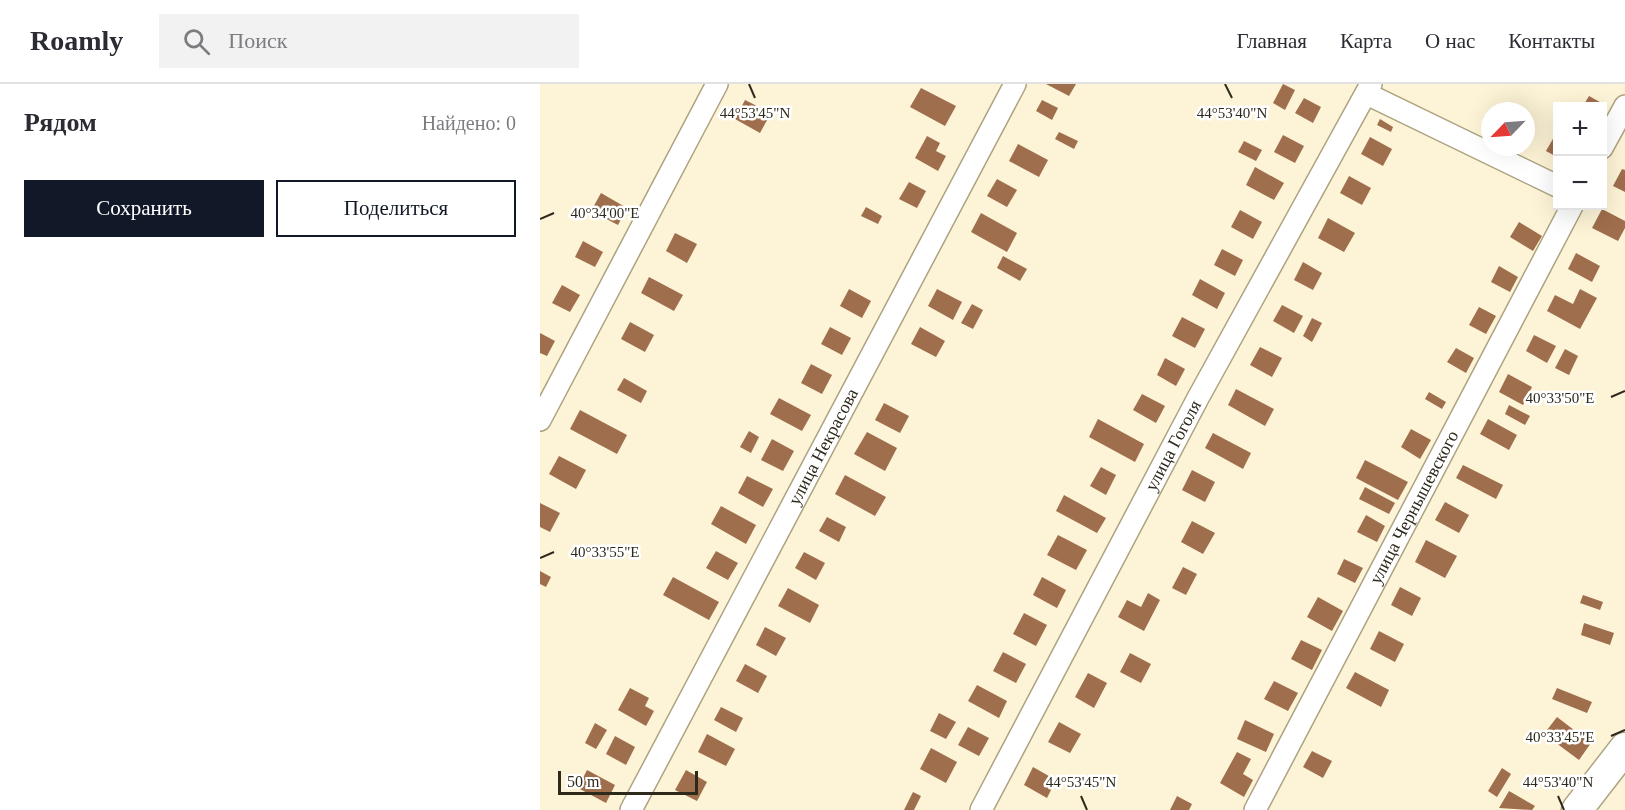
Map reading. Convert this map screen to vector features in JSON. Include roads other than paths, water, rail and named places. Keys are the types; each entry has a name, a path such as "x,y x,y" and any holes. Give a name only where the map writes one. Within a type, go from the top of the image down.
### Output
{"street":[{"path":"540,420 717,84"},
{"name":"улица Некрасова","path":"631,810 1016,84"},
{"path":"1369,89 1553,184"},
{"name":"улица Гоголя","path":"981,810 1192,408 1369,89"},
{"path":"1607,139 1625,106"},
{"name":"улица Чернышевского","path":"1256,810 1570,210"},
{"path":"1576,810 1625,748"}]}
